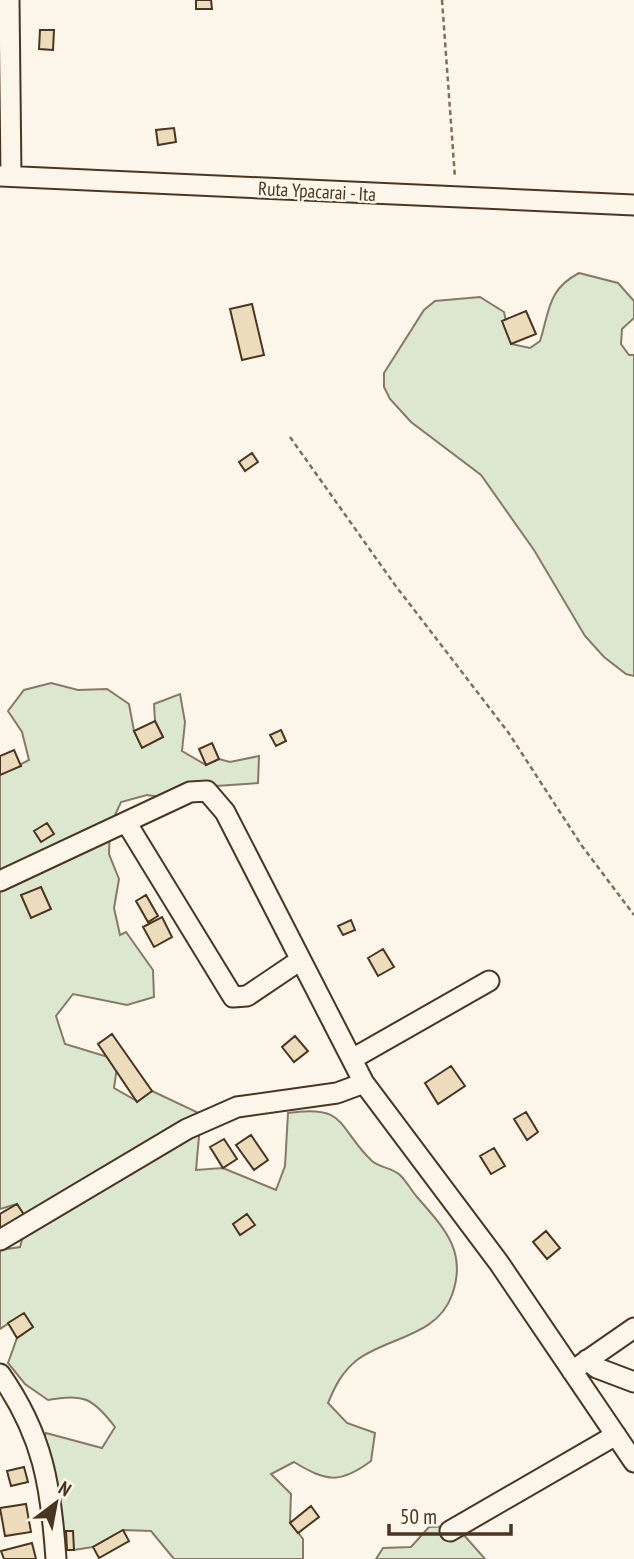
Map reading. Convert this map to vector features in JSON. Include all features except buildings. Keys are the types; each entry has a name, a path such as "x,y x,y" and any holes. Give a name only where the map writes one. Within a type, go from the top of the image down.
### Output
{"street":[{"path":"5,176 9,0"},
{"name":"Ruta Ypacarai - Ita","path":"5,176 634,205"},
{"path":"0,881 190,792 208,791 225,812 299,961 364,1083 579,1366 616,1435 634,1462"},
{"path":"126,822 233,998 247,996 299,961"},
{"path":"352,1059 488,981"},
{"path":"0,1240 89,1185 212,1118 237,1108 337,1093 364,1083"},
{"path":"579,1366 634,1328"},
{"path":"579,1366 597,1368 634,1382"},
{"path":"0,1374 14,1394 46,1465 56,1559"},
{"path":"450,1531 616,1435"}],"path":[{"path":"442,0 456,197"},
{"path":"290,437 395,585 508,732 582,846 634,915"}],"green space":[{"path":"579,273 618,283 634,301 634,318 622,329 621,344 629,355 634,355 634,676 626,674 604,657 585,636 534,550 481,475 411,422 390,399 384,387 384,373 424,310 435,301 480,297 504,312 511,344 530,348 540,341 555,294"},
{"path":"51,683 78,690 107,689 129,704 134,731 142,747 163,737 155,721 154,704 180,694 185,722 182,751 206,765 219,759 230,762 259,756 258,783 201,787 176,799 147,795 121,802 110,826 109,854 119,879 114,908 120,935 126,932 153,970 154,997 127,1005 73,994 56,1016 65,1044 118,1060 114,1088 137,1101 152,1091 201,1114 196,1170 223,1168 276,1190 285,1166 288,1113 322,1112 332,1116 372,1161 394,1171 402,1178 444,1230 455,1253 456,1279 445,1309 423,1328 357,1360 339,1380 328,1403 347,1423 375,1433 371,1461 342,1477 325,1477 294,1462 271,1474 291,1494 290,1522 303,1539 303,1559 174,1559 151,1531 123,1530 93,1547 74,1550 66,1532 57,1530 37,1459 46,1433 102,1448 115,1427 100,1410 86,1400 70,1397 48,1400 25,1384 8,1363 17,1338 33,1327 23,1314 0,1329 0,1250 20,1247 27,1221 17,1204 0,1209 0,775 29,760 22,732 8,711 24,690"},
{"path":"456,1526 485,1559 376,1559 383,1548 411,1547 429,1527"}]}
